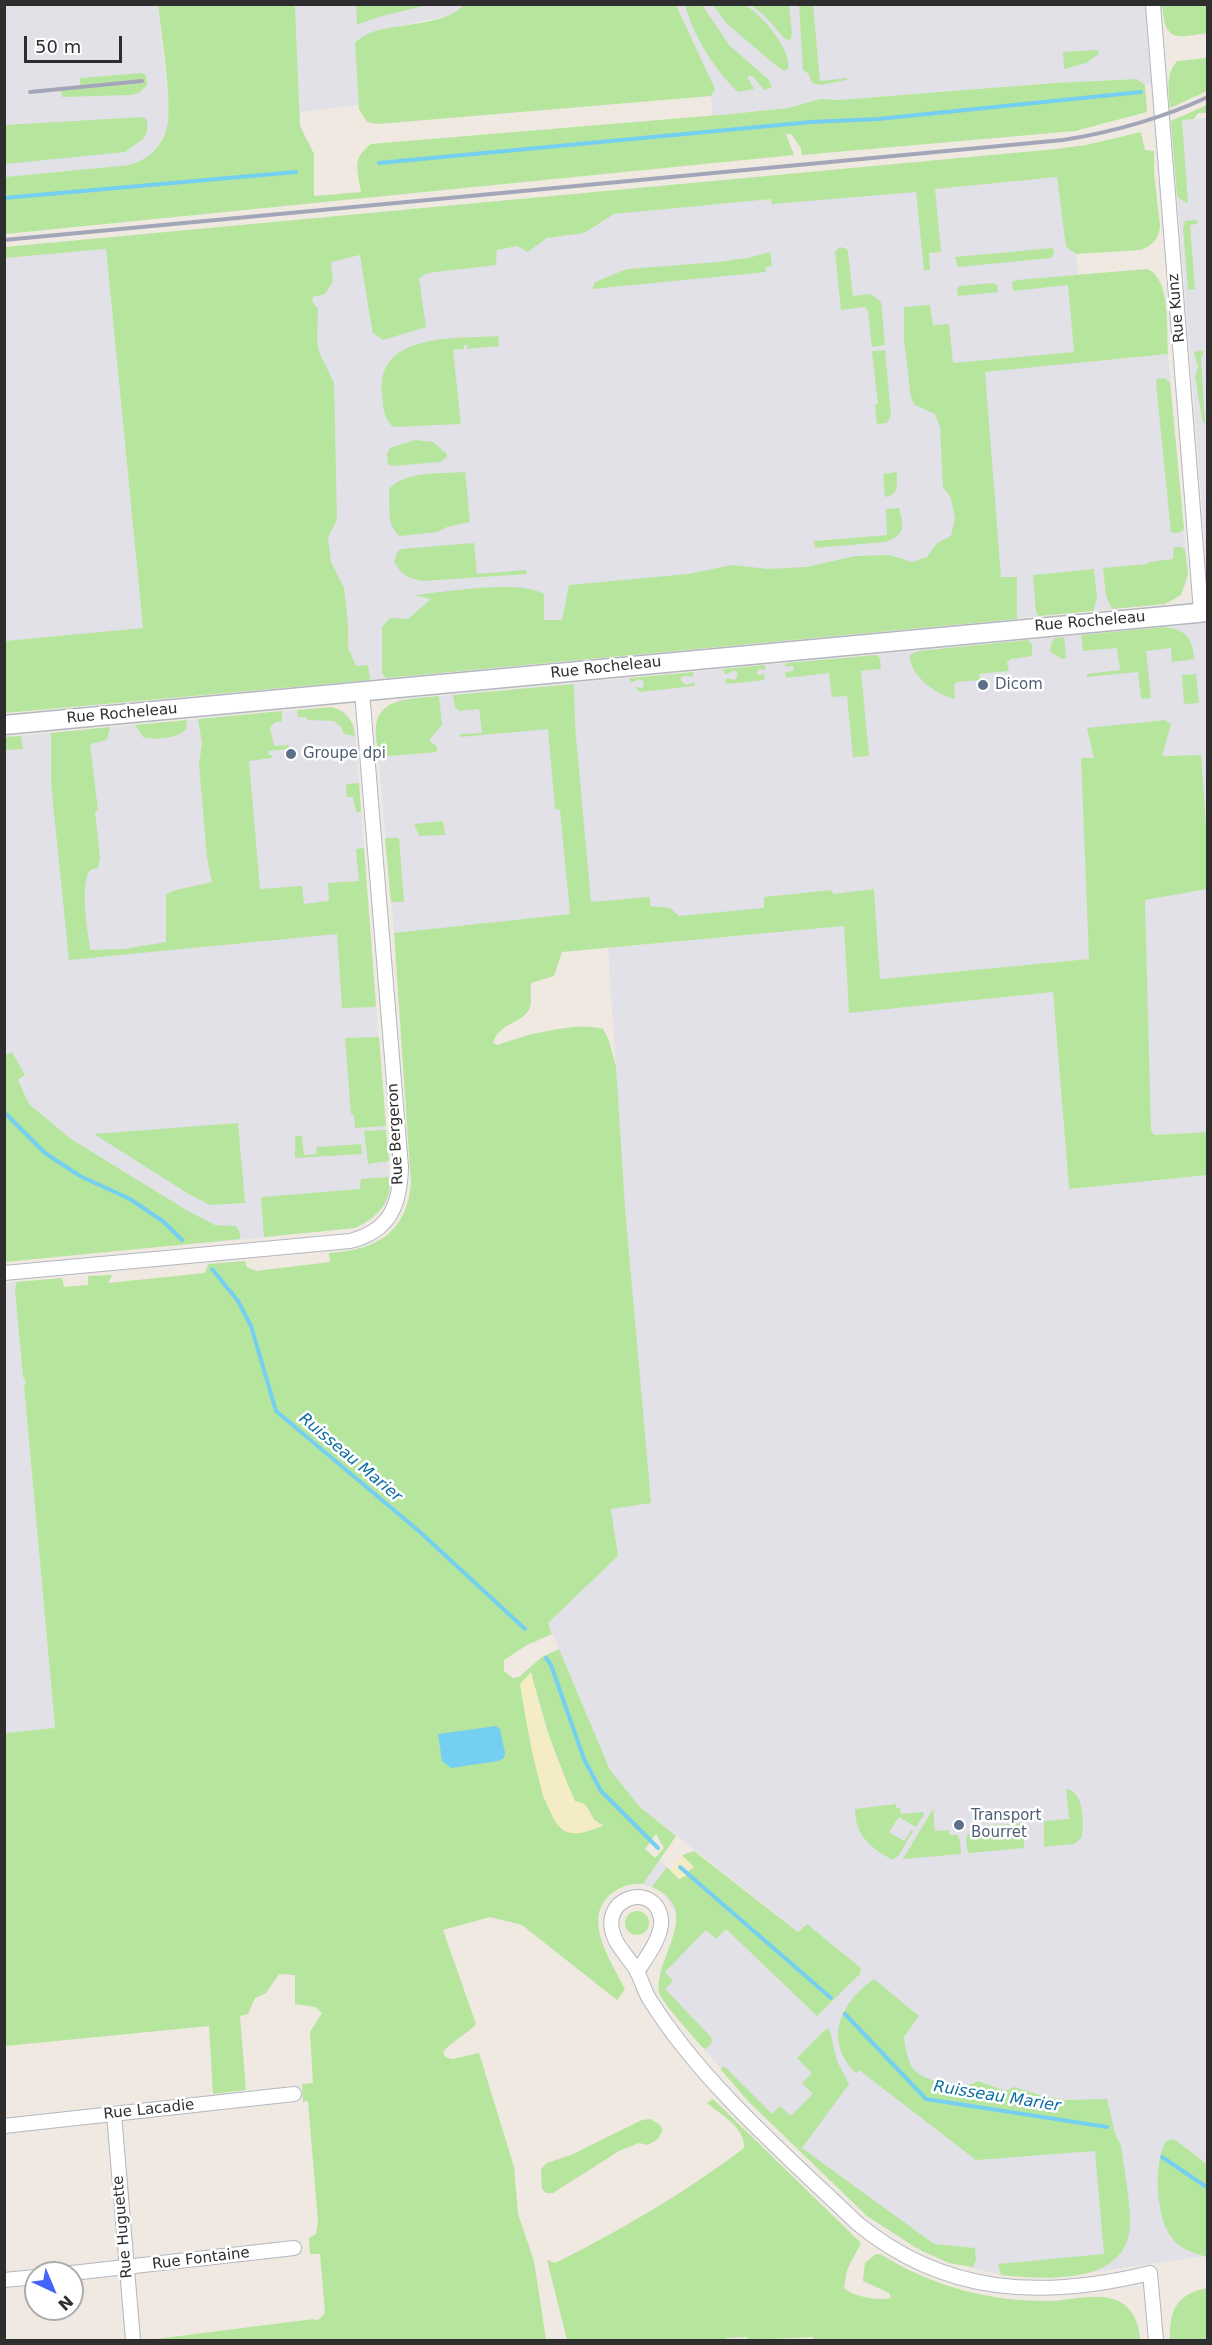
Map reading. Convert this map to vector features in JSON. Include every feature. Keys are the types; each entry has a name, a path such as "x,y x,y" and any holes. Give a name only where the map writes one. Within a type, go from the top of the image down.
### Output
{"street":[{"name":"Rue Kunz","path":"1153,4 1204,612"},
{"name":"Rue Rocheleau","path":"4,725 1204,612"},
{"name":"Rue Bergeron","path":"4,1273 350,1241 377,1230 391,1214 399,1194 401,1167 362,692"},
{"path":"638,1972 658,1936 661,1923 660,1913 654,1904 638,1897 627,1899 617,1907 611,1924 617,1943 638,1972 646,1994 654,2007 720,2089 816,2184 877,2238 902,2254 936,2269 957,2277 996,2286 1030,2289 1071,2288 1108,2283 1150,2273 1156,2340"},
{"name":"Rue Lacadie","path":"4,2126 294,2094"},
{"name":"Rue Huguette","path":"114,2114 133,2340"},
{"name":"Rue Fontaine","path":"84,2272 294,2248"},
{"path":"4,2280 24,2278"}],"shaded area":[{"path":"5,5 158,5 169,111 167,129 154,153 130,165 5,177"},
{"path":"295,5 463,5 459,11 447,16 374,31 355,42 359,105 300,112"},
{"path":"676,5 1145,5 1152,85 1145,85 1137,79 1054,83 839,100 820,99 788,108 712,116 711,96 715,89"},
{"path":"1207,118 1207,567 1171,121"},
{"path":"1058,170 1066,247 1076,254 1078,275 1068,276 1077,363 1168,354 1188,574 1185,588 1174,600 1165,604 335,683 301,245"},
{"path":"106,249 143,629 5,641 5,258"},
{"path":"1207,623 1207,838 1200,755 1081,758 1090,959 880,979 874,889 717,919 578,914 394,933 376,726 385,708 398,700"},
{"path":"331,707 343,711 355,729 390,1191 386,1204 376,1215 355,1228 197,1244 85,1148 29,1104 18,1080 25,1075 12,1053 5,1056 4,737"},
{"path":"1207,889 1207,1132 1154,1135 1151,1129 1145,899"},
{"path":"844,926 849,1013 1053,992 1069,1189 1207,1175 1208,2164 1174,2139 1159,2161 1158,2169 1160,2209 1170,2237 1184,2248 1206,2256 1081,2274 1026,2277 1001,2275 952,2263 923,2252 867,2216 749,2102 660,1996 659,1983 676,1928 677,1916 659,1890 643,1884 659,1860 722,1925 817,2016 860,1974 861,1968 806,1924 799,1932 640,1807 610,1770 548,1623 618,1556 611,1509 650,1503 625,1207 608,948"},
{"path":"16,1282 55,1729 5,1733 4,1284"}],"green space":[{"path":"356,4 428,5 357,24"},
{"path":"739,4 760,16 781,43 786,53 788,69 784,71 778,67 727,24 713,5"},
{"path":"158,5 295,5 300,126 314,154 314,196 361,192 358,160 371,144 731,114 788,108 820,99 839,100 1054,83 1137,79 1145,85 1147,112 1075,131 802,155 801,148 791,134 786,134 794,155 5,234 5,177 130,165 147,157 156,149 166,131 169,107"},
{"path":"463,5 676,5 715,89 711,96 378,124 367,122 359,109 355,42 375,31 436,20 457,11"},
{"path":"685,5 702,5 730,46 768,79 772,87 764,90 753,76 747,76 754,89 738,92 706,52"},
{"path":"751,5 789,5 792,34 790,40 785,39 763,14"},
{"path":"799,5 813,5 820,81 848,78 846,80 821,85 812,83 809,74 803,70"},
{"path":"1162,5 1207,5 1207,33 1174,35 1166,26"},
{"path":"1098,50 1099,54 1086,63 1064,69 1063,52"},
{"path":"1207,58 1207,91 1170,108 1169,77 1173,66 1177,61"},
{"path":"142,73 146,75 147,85 139,93 62,97 61,91 143,83 143,79 80,85 80,78"},
{"path":"1207,105 1207,113 1198,113 1194,119 1182,120 1188,203 1177,196 1171,121"},
{"path":"143,117 147,120 147,132 143,139 125,152 5,164 5,125"},
{"path":"1141,132 1145,150 1154,151 1154,174 1160,226 1154,241 1140,250 1076,254 1066,247 1057,177 935,189 941,252 929,253 930,270 924,270 916,192 772,204 771,199 614,214 584,233 547,238 528,252 517,246 497,250 496,265 428,273 419,278 426,327 383,340 373,333 360,255 331,262 333,281 325,294 313,297 312,301 318,309 319,352 334,383 337,520 328,537 331,562 344,588 348,647 356,666 368,665 370,680 5,713 5,641 143,628 106,249 5,258 5,247 1056,149 1086,145"},
{"path":"1197,220 1197,224 1190,225 1195,289 1188,290 1183,228 1185,221"},
{"path":"840,247 847,249 848,252 853,296 871,294 881,302 885,345 872,347 868,311 865,307 841,310 835,252"},
{"path":"1053,248 1054,254 1051,258 958,267 955,257"},
{"path":"770,252 772,266 765,267 766,272 592,289 595,282 627,269 718,262"},
{"path":"1147,269 1161,283 1164,294 1168,354 985,372 1001,577 1017,577 1017,619 386,678 382,673 382,627 390,618 408,619 431,599 414,595 481,588 518,587 544,594 544,620 562,620 569,585 688,574 732,565 768,569 806,567 856,556 890,555 912,562 927,557 937,543 951,536 955,518 951,498 943,487 940,427 935,414 915,405 911,398 904,339 904,307 930,305 933,325 949,324 953,363 1074,352 1068,285 1013,291 1012,282"},
{"path":"993,283 997,285 998,292 958,296 957,288 960,286"},
{"path":"498,336 499,346 467,349 467,345 464,345 464,349 453,350 461,424 393,427 387,420 382,393 384,373 392,359 405,349 442,339"},
{"path":"885,350 891,415 887,423 877,424 875,405 878,404 872,351"},
{"path":"1203,350 1201,358 1205,423 1203,423 1195,377 1198,367 1194,352"},
{"path":"1165,378 1170,383 1184,529 1176,533 1171,532 1156,383 1157,379"},
{"path":"415,440 433,442 447,454 447,457 440,462 392,466 388,464 387,454 390,448"},
{"path":"465,472 470,522 447,527 437,532 400,536 396,532 390,515 389,489 396,483 414,476"},
{"path":"897,472 895,491 885,497 883,474"},
{"path":"899,508 902,529 893,539 886,542 815,548 814,541 887,535 886,509"},
{"path":"474,543 477,574 526,570 526,574 423,581 406,575 394,561 398,551 402,549"},
{"path":"1174,547 1182,547 1185,550 1188,574 1181,595 1165,604 1112,609 1106,596 1103,568 1173,559"},
{"path":"1094,569 1097,599 1093,611 1039,616 1036,612 1033,575"},
{"path":"1164,627 1182,632 1190,640 1194,659 1172,662 1171,648 1146,651 1151,698 1141,699 1138,672 1087,677 1087,674 1120,670 1117,648 1083,651 1081,635"},
{"path":"1064,637 1066,658 1062,659 1050,652 1055,638"},
{"path":"1028,640 1032,645 1032,656 1011,659 1007,662 1009,671 979,674 980,680 957,682 954,685 955,699 925,683 911,663 910,655 918,651"},
{"path":"877,655 880,658 881,669 861,671 869,756 853,757 847,696 832,697 829,673 786,678 785,672 793,671 794,668 785,667 786,663"},
{"path":"765,665 765,670 759,669 757,672 758,675 765,674 764,680 727,684 725,682 727,678 735,680 738,674 734,670 727,674 724,673 723,669"},
{"path":"694,672 692,677 684,676 680,679 686,685 695,682 694,686 640,692 635,687 642,688 643,681 639,679 631,683 630,678"},
{"path":"1196,674 1199,703 1184,704 1182,675"},
{"path":"574,684 575,725 591,902 650,897 650,906 670,908 679,916 764,908 764,897 832,890 833,894 874,889 880,979 1089,959 1081,758 1094,758 1087,728 1165,720 1171,724 1162,756 1201,755 1207,838 1207,889 1145,900 1151,1129 1154,1135 1207,1132 1207,1175 1069,1189 1053,992 849,1013 844,926 562,952 554,976 531,983 531,1004 527,1012 501,1031 493,1043 498,1045 521,1037 565,1028 603,1029 616,1066 625,1207 651,1503 611,1509 618,1556 548,1623 552,1634 527,1645 504,1660 504,1671 513,1678 519,1677 542,1657 559,1649 610,1770 640,1807 676,1836 643,1884 619,1888 603,1903 599,1915 602,1940 625,1989 617,2000 522,1925 490,1917 443,1930 476,2024 443,2052 445,2057 453,2059 479,2053 514,2167 518,2214 534,2261 546,2340 148,2340 314,2319 317,2321 325,2313 320,2254 310,2254 309,2238 316,2234 318,2222 308,2101 303,2102 302,2084 313,2083 310,2032 322,2013 315,2007 295,2004 295,1975 279,1974 266,1993 255,1998 248,2014 240,2016 246,2090 213,2094 209,2026 5,2046 5,1733 55,1728 16,1282 62,1278 64,1287 88,1285 88,1276 112,1275 108,1283 205,1273 208,1264 245,1261 247,1267 256,1271 330,1262 329,1253 361,1248 375,1243 396,1226 403,1215 411,1183 394,933 570,914 560,810 555,809 548,729 460,737 460,734 482,733 479,709 459,711 455,707 453,695","holes":["531,1673 549,1736 575,1801 589,1810 594,1820 602,1825 557,1824 543,1796 520,1684","656,1834 664,1848 655,1858 645,1849"]},
{"path":"439,696 442,725 429,740 437,747 437,752 378,757 376,728 383,710 399,701"},
{"path":"331,707 348,717 355,736 344,734 341,727 334,721 307,720 307,717 298,717 297,710"},
{"path":"282,711 282,721 274,723 270,728 274,746 289,745 289,749 268,751 272,758 249,761 260,889 302,886 304,904 329,901 328,883 359,881 356,849 364,848 376,1005 374,1007 342,1008 337,934 69,960 51,784 51,733 110,727 107,740 90,744 98,810 95,812 100,858 98,868 90,870 87,877 85,909 90,950 124,949 166,942 166,894 212,882 207,858 199,764 202,743 198,719"},
{"path":"187,720 186,729 178,735 166,738 143,737 135,725"},
{"path":"21,736 23,749 5,750 5,737"},
{"path":"359,783 361,812 356,812 353,797 347,797 346,784"},
{"path":"443,821 445,835 419,836 414,824"},
{"path":"385,838 399,838 404,902 391,902"},
{"path":"379,1037 386,1126 355,1128 354,1115 351,1114 345,1038"},
{"path":"12,1052 25,1075 18,1080 29,1104 71,1139 188,1211 215,1225 236,1226 240,1239 5,1262 4,1056"},
{"path":"238,1123 245,1203 210,1205 94,1134"},
{"path":"386,1130 389,1161 368,1164 364,1131"},
{"path":"295,1136 302,1136 304,1155 316,1154 317,1147 361,1144 362,1154 295,1158"},
{"path":"390,1177 388,1194 382,1208 355,1228 264,1237 261,1197 360,1189 361,1179"},
{"path":"1066,1789 1072,1791 1080,1801 1083,1816 1082,1837 1074,1844 1044,1847 1044,1821 1069,1819"},
{"path":"896,1804 901,1814 923,1812 924,1815 916,1827 899,1817 889,1832 904,1841 912,1829 913,1831 899,1855 893,1860 871,1846 861,1834 855,1809"},
{"path":"933,1809 935,1831 949,1830 950,1835 957,1835 960,1840 961,1854 903,1859"},
{"path":"1024,1823 1024,1848 968,1853 966,1840 968,1834 973,1833 973,1827"},
{"path":"694,1851 798,1932 807,1924 861,1968 860,1974 817,2016 726,1929 716,1939 706,1930 665,1972 673,1981 665,1989 712,2040 706,2049 702,2047 671,2011 659,1992 659,1978 676,1921 675,1908 667,1897 652,1887 667,1867 679,1879 685,1876 693,1868 682,1855"},
{"path":"637,1911 646,1914 649,1923 646,1932 637,1935 628,1932 625,1923 628,1914"},
{"path":"874,1979 919,2016 904,2037 914,2070 943,2085 953,2093 978,2081 1005,2091 1014,2087 1043,2096 1067,2100 1107,2099 1115,2133 1121,2146 1130,2215 1129,2234 1122,2251 1110,2263 1094,2271 1076,2275 1036,2278 1001,2275 998,2264 1104,2254 1095,2151 976,2160 859,2070 856,2073 840,2048 838,2035 840,2023 852,1999"},
{"path":"827,2028 830,2031 837,2061 849,2084 802,2148 934,2244 975,2248 976,2260 973,2267 949,2263 918,2249 867,2216 749,2102 721,2070 725,2067 772,2114 780,2106 791,2116 813,2094 802,2083 812,2073 797,2058"},
{"path":"713,2099 861,2243 847,2270 844,2288 848,2291 866,2298 891,2298 889,2293 863,2281 865,2263 876,2254 880,2254 919,2275 981,2295 1047,2301 1091,2297 1116,2300 1127,2307 1134,2316 1140,2340 814,2340 813,2337 748,2340 747,2337 726,2338 726,2340 567,2340 547,2260 555,2263 628,2224 699,2180 744,2148 744,2141 737,2128 707,2103"},
{"path":"650,2119 659,2124 663,2130 658,2139 648,2145 639,2143 619,2151 553,2193 546,2193 542,2189 541,2169 547,2163 571,2155 642,2120"},
{"path":"1174,2139 1207,2164 1207,2257 1178,2245 1171,2237 1162,2217 1158,2189 1159,2162 1166,2141"},
{"path":"1207,2288 1207,2340 1170,2340 1171,2320 1176,2305 1188,2295"}],"sand":[{"path":"531,1672 549,1738 575,1801 585,1804 594,1820 603,1826 580,1833 567,1832 557,1824 549,1809 535,1765 520,1684"},
{"path":"682,1855 694,1867 689,1870 679,1864 680,1870 687,1875 679,1879 670,1870"}],"water":[{"path":"496,1726 500,1729 504,1758 498,1761 451,1768 442,1761 438,1734"}],"waterway":[{"path":"379,163 811,122 878,119 1141,92"},
{"path":"4,198 296,172"},
{"name":"Ruisseau Marier","path":"4,1112 45,1153 80,1176 130,1199 164,1222 182,1240"},
{"name":"Ruisseau Marier","path":"212,1269 238,1301 251,1326 276,1411 420,1532 525,1629"},
{"name":"Ruisseau Marier","path":"546,1658 551,1665 584,1759 601,1791 658,1848"},
{"name":"Ruisseau Marier","path":"680,1867 831,1998"},
{"name":"Ruisseau Marier","path":"845,2014 926,2099 1107,2127"},
{"name":"Ruisseau Marier","path":"1162,2157 1208,2188"}],"railway":[{"path":"30,92 142,81"},
{"path":"4,240 1063,140 1137,124 1208,97"}],"place":[{"name":"Dicom","path":"983,685"},
{"name":"Groupe dpi","path":"291,754"},
{"name":"Transport Bourret","path":"959,1825"}]}
